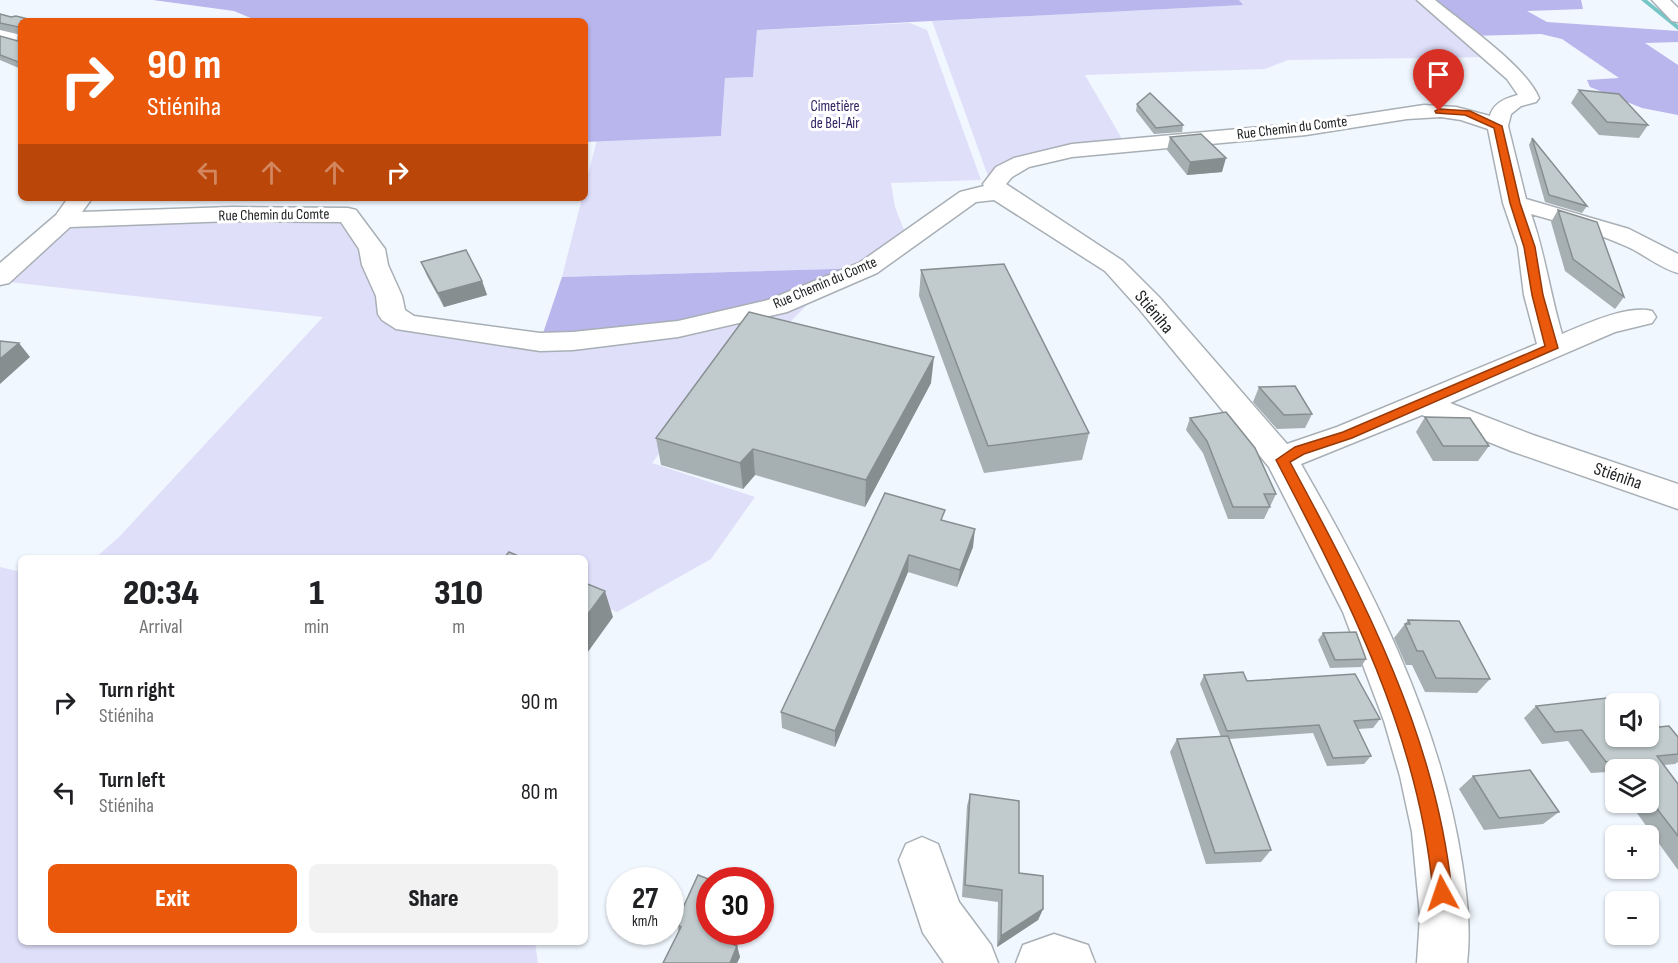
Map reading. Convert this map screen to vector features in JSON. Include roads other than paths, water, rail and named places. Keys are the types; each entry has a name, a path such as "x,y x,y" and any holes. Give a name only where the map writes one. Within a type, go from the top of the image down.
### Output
{"street":[{"path":"1425,0 1524,86 1529,98 1514,102 1501,111 1498,126 1515,203 1530,247 1537,295 1552,348"},
{"path":"1660,0 1678,17"},
{"path":"0,35 18,40"},
{"name":"Rue Chemin du Comte","path":"1000,193 994,184 997,177 1010,168 1087,148 1308,128 1419,112 1467,113 1498,126"},
{"name":"Rue Chemin du Comte","path":"60,224 232,214 348,215 372,249 375,265 389,296 392,314 406,323 551,341 678,329 777,306 868,268 968,197 986,192 1000,193"},
{"name":"Stiéniha","path":"1000,193 1113,266 1150,304 1282,460 1331,553 1380,654 1420,770 1438,847 1446,939 1442,963"},
{"path":"0,277 60,224 79,201"},
{"path":"1515,203 1585,222 1636,242 1678,266"},
{"path":"0,247 60,224"},
{"path":"1282,460 1423,404 1440,394 1605,326 1642,317"},
{"name":"Stiéniha","path":"1423,404 1522,443 1678,497"},
{"path":"921,861 940,916 973,963"},
{"path":"1041,963 1054,959 1070,963"}],"waterway":[{"path":"1644,0 1678,28"}],"park label":[{"name":"Cimetière de Bel-Air","path":"835,114"}]}
